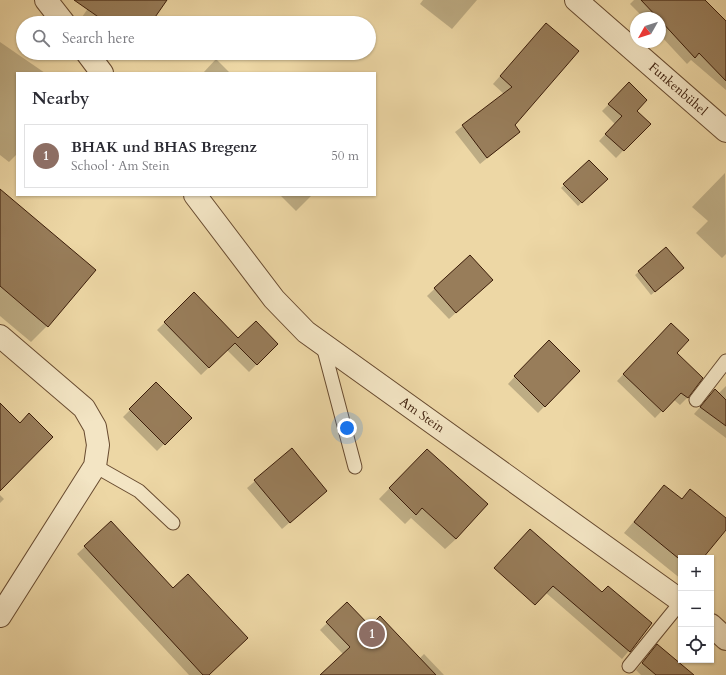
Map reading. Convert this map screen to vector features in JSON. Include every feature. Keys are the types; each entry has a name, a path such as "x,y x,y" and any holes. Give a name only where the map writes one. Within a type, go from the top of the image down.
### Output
{"street":[{"path":"46,0 59,16"},
{"name":"Funkenbühel","path":"576,0 726,131"},
{"path":"92,60 101,72"},
{"name":"Am Stein","path":"196,196 274,299 306,332 323,346 446,432 678,599"},
{"path":"0,336 84,408 95,427 98,445 95,466 0,616"},
{"path":"713,627 726,639"}],"lane":[{"path":"323,346 355,467"},
{"path":"696,400 726,361"},
{"path":"95,466 139,491 173,523"},
{"path":"629,666 678,605"}],"building":[{"path":"74,0 167,0 156,16 97,16"},
{"path":"641,0 705,0 726,21 726,81 699,53 695,58 666,27 666,12 652,12"},
{"path":"546,23 579,51 515,125 520,132 487,158 462,125 512,87 500,76"},
{"path":"629,82 647,100 637,111 651,124 624,151 605,134 622,116 608,104"},
{"path":"589,160 608,179 582,203 563,184"},
{"path":"0,189 96,270 48,327 0,286"},
{"path":"666,247 684,268 655,292 638,271"},
{"path":"470,255 493,280 456,313 434,288"},
{"path":"194,292 238,338 256,321 278,344 257,365 235,343 209,368 164,322"},
{"path":"671,323 689,340 677,353 703,378 688,398 681,393 663,412 623,374"},
{"path":"549,340 580,371 545,407 514,376"},
{"path":"156,382 192,418 165,445 129,409"},
{"path":"715,389 726,400 726,426 700,407"},
{"path":"0,403 20,423 29,413 53,437 0,491"},
{"path":"292,448 327,491 290,523 254,480"},
{"path":"427,449 488,504 456,539 422,508 416,515 389,488"},
{"path":"664,485 682,499 690,489 726,518 726,530 705,555 678,555 678,558 634,522"},
{"path":"111,521 173,588 188,574 248,638 209,675 203,675 84,546"},
{"path":"530,529 602,592 608,586 652,623 630,652 553,586 535,605 494,568"},
{"path":"347,602 370,626 380,616 436,675 320,675 350,647 326,622"},
{"path":"657,644 694,675 656,675 642,663"}],"place":[{"name":"BHAK und BHAS Bregenz","path":"372,634"}]}
